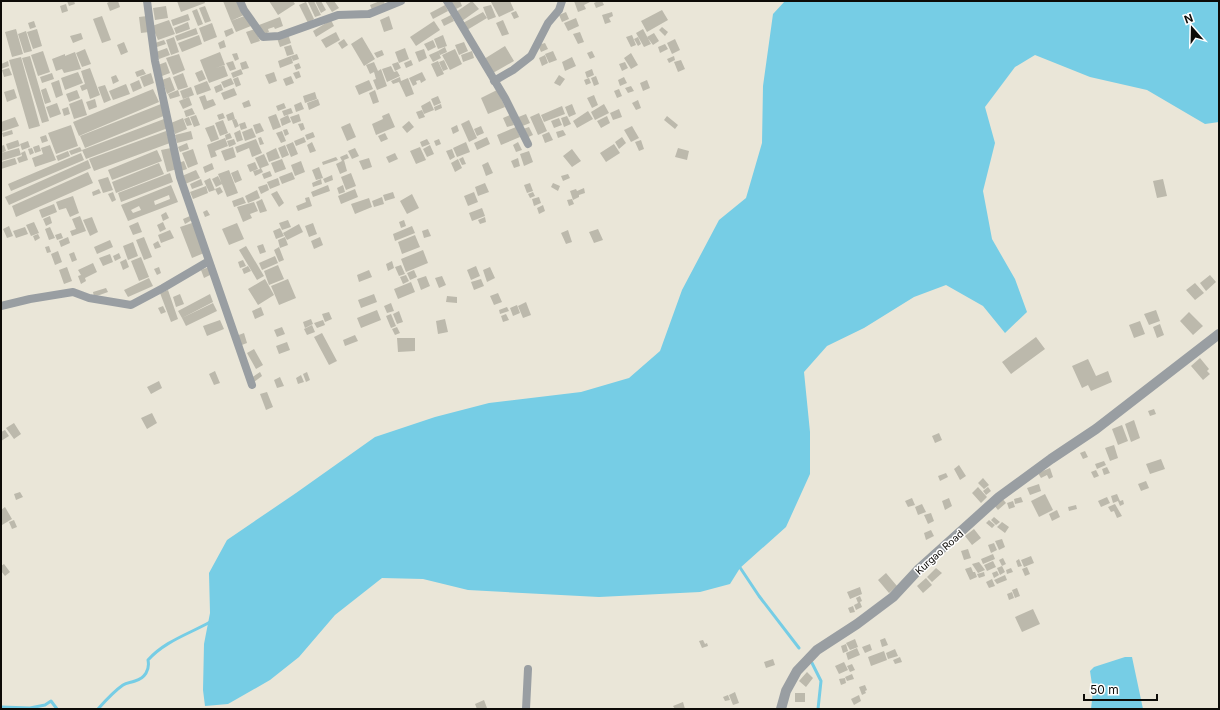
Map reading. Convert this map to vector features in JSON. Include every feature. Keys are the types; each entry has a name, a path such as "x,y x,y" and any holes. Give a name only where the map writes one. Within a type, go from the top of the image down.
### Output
{"street":[{"path":"147,1 155,61 180,178 252,385"},
{"path":"240,1 244,10 263,37 279,36 317,21 338,15 369,14 400,1"},
{"path":"447,1 505,98 528,144"},
{"path":"494,81 513,70 532,56 548,23 559,10 562,1"},
{"path":"1,306 30,299 72,292 89,298 131,305 209,261"},
{"name":"Kurgao Road","path":"781,709 786,691 797,671 817,650 857,624 893,597 919,569 999,497 1051,459 1096,430 1219,334"},
{"path":"526,709 528,669"}],"water":[{"path":"785,1 1219,1 1219,122 1205,124 1147,90 1090,77 1035,55 1015,67 985,107 995,143 983,191 992,239 1015,279 1027,312 1005,333 983,306 946,285 914,297 864,328 827,346 804,372 810,432 810,474 786,527 740,568 730,584 700,592 599,597 468,590 423,579 382,578 335,615 299,657 270,680 228,704 205,706 203,690 204,644 210,613 209,573 227,540 375,437 435,417 489,403 581,392 629,378 660,351 682,290 719,220 746,198 762,143 763,86 773,14"},
{"path":"1125,657 1132,657 1143,709 1091,709 1093,691 1090,671 1094,667"}],"building":[{"path":"67,1 74,1 75,4 69,6"},
{"path":"111,1 118,1 120,7 110,11 107,3"},
{"path":"177,1 204,1 205,3 181,12"},
{"path":"223,1 238,1 244,15 231,21"},
{"path":"269,1 293,1 295,4 278,15"},
{"path":"314,1 321,15 315,17 308,2"},
{"path":"315,1 321,1 326,10 321,13"},
{"path":"325,1 334,1 339,8 332,12"},
{"path":"384,1 385,5 372,10 370,5"},
{"path":"449,1 460,1 462,6 454,10"},
{"path":"472,1 479,9 462,21 456,12"},
{"path":"510,1 514,10 499,17 491,2"},
{"path":"574,1 590,2 584,5 586,9 578,12"},
{"path":"602,1 604,5 596,8 594,3"},
{"path":"306,2 314,19 308,23 299,5"},
{"path":"66,4 68,11 62,13 60,6"},
{"path":"445,5 448,11 433,19 430,13"},
{"path":"491,5 496,17 488,20 483,7"},
{"path":"166,6 168,18 155,20 153,8"},
{"path":"205,6 211,21 205,23 199,8"},
{"path":"197,9 203,24 198,26 192,11"},
{"path":"662,10 668,20 647,32 641,21"},
{"path":"516,11 519,17 514,19 511,13"},
{"path":"483,12 487,18 467,30 463,23"},
{"path":"566,12 569,19 562,22 559,15"},
{"path":"612,12 613,16 609,18 611,22 605,24 602,15"},
{"path":"188,14 190,20 173,26 171,20"},
{"path":"247,15 251,26 236,32 231,21"},
{"path":"451,15 454,21 444,26 441,20"},
{"path":"102,16 111,40 102,43 93,19"},
{"path":"147,16 149,32 141,33 139,17"},
{"path":"389,16 393,29 384,32 380,20"},
{"path":"280,17 283,26 275,29 274,27 268,29 269,32 262,35 259,25"},
{"path":"576,18 579,26 568,31 564,23"},
{"path":"169,20 175,34 158,40 152,26"},
{"path":"331,20 334,26 316,37 313,31"},
{"path":"503,20 509,34 502,36 496,23"},
{"path":"34,21 36,27 30,29 28,23"},
{"path":"434,21 440,30 416,46 410,37"},
{"path":"188,22 190,29 176,34 174,28"},
{"path":"212,23 217,37 204,42 199,28"},
{"path":"662,27 668,32 665,36 659,30"},
{"path":"196,28 198,34 177,41 175,36"},
{"path":"232,28 234,33 226,37 224,31"},
{"path":"16,29 23,54 12,57 5,32"},
{"path":"37,29 42,46 33,49 27,32"},
{"path":"255,29 260,41 251,44 246,32"},
{"path":"643,29 651,44 644,47 636,33"},
{"path":"26,31 32,51 24,53 18,34"},
{"path":"336,32 340,40 326,48 321,40"},
{"path":"580,32 584,42 578,44 573,34"},
{"path":"81,33 83,39 73,43 70,36"},
{"path":"654,33 659,41 653,45 647,37"},
{"path":"288,34 291,43 280,47 277,38"},
{"path":"199,35 202,44 182,52 178,43"},
{"path":"443,35 447,46 438,49 434,39"},
{"path":"632,35 636,45 631,47 626,37"},
{"path":"174,37 179,52 171,55 166,40"},
{"path":"362,37 375,59 364,66 351,44"},
{"path":"638,37 641,44 638,46 634,39"},
{"path":"344,39 348,45 342,49 338,43"},
{"path":"675,39 680,50 672,54 667,43"},
{"path":"164,40 166,44 157,47 155,43"},
{"path":"224,40 226,47 220,49 218,43"},
{"path":"433,40 436,47 428,51 424,44"},
{"path":"124,42 128,52 121,55 117,45"},
{"path":"464,42 468,51 459,55 455,45"},
{"path":"545,43 548,49 541,52 538,45"},
{"path":"665,44 668,49 660,53 658,47"},
{"path":"291,45 294,54 287,56 284,47"},
{"path":"505,46 514,61 493,73 484,59"},
{"path":"445,47 447,52 440,55 438,51"},
{"path":"167,48 170,55 159,59 156,52"},
{"path":"405,48 409,59 399,63 395,52"},
{"path":"85,49 91,64 82,67 76,53"},
{"path":"424,49 427,58 419,62 415,52"},
{"path":"455,49 462,64 450,70 442,55"},
{"path":"382,50 384,55 377,58 374,53"},
{"path":"43,51 50,72 38,76 31,55"},
{"path":"438,51 441,58 433,62 429,55"},
{"path":"472,51 474,58 463,62 461,55"},
{"path":"553,51 557,60 549,63 545,54"},
{"path":"592,51 595,57 590,59 587,53"},
{"path":"75,52 81,69 64,73 62,69 56,71 52,59"},
{"path":"220,52 228,76 209,83 200,60"},
{"path":"237,53 239,59 235,61 232,54"},
{"path":"631,53 638,65 631,69 624,58"},
{"path":"179,54 185,70 173,75 166,58"},
{"path":"297,54 299,59 293,61 291,56"},
{"path":"545,55 548,63 542,66 539,58"},
{"path":"30,56 49,121 42,123 22,58"},
{"path":"291,56 293,63 280,68 278,61"},
{"path":"674,56 675,60 669,63 667,59"},
{"path":"21,57 40,126 29,129 9,60"},
{"path":"572,57 576,66 565,71 562,62"},
{"path":"411,60 413,65 406,68 404,63"},
{"path":"444,60 448,69 443,71 439,62"},
{"path":"681,60 685,69 678,72 674,62"},
{"path":"8,61 9,66 1,69 1,64"},
{"path":"233,61 236,69 230,71 226,63"},
{"path":"246,61 249,68 242,70 240,63"},
{"path":"438,61 444,74 437,77 431,64"},
{"path":"166,62 170,73 162,76 158,65"},
{"path":"374,62 378,71 381,69 387,86 377,90 373,80 376,79 374,72 370,74 366,65"},
{"path":"398,62 401,68 395,71 392,64"},
{"path":"625,62 628,68 622,71 619,64"},
{"path":"299,63 301,68 296,70 294,65"},
{"path":"391,66 394,72 397,71 400,76 387,82 382,69"},
{"path":"9,68 12,75 4,77 2,70"},
{"path":"90,68 100,95 90,99 87,89 82,91 80,86 85,84 81,71"},
{"path":"143,69 146,74 137,77 135,72"},
{"path":"241,69 243,74 233,78 231,73"},
{"path":"592,69 594,75 587,78 585,72"},
{"path":"202,70 206,79 199,82 195,73"},
{"path":"299,71 301,77 296,79 293,73"},
{"path":"78,72 83,83 65,90 61,78"},
{"path":"274,72 277,81 269,84 265,75"},
{"path":"422,72 426,80 421,83 420,80 416,81 417,84 413,86 409,78"},
{"path":"52,73 54,79 42,83 40,77"},
{"path":"151,73 154,83 144,87 140,77"},
{"path":"183,73 188,87 178,90 173,77"},
{"path":"116,75 119,81 113,84 111,77"},
{"path":"559,75 565,79 560,86 554,83"},
{"path":"291,76 294,83 286,86 283,79"},
{"path":"596,76 599,84 594,86 591,78"},
{"path":"170,77 175,90 167,94 162,80"},
{"path":"238,77 241,85 236,87 233,79"},
{"path":"400,77 401,81 408,78 414,94 406,97 399,82 393,84 391,81"},
{"path":"624,77 627,83 620,86 618,80"},
{"path":"231,78 234,84 224,88 221,82"},
{"path":"589,78 591,83 586,85 584,80"},
{"path":"59,80 63,95 56,98 51,83"},
{"path":"139,80 142,88 133,92 130,84"},
{"path":"369,80 373,89 359,95 355,86"},
{"path":"647,80 650,88 643,91 640,83"},
{"path":"207,81 211,90 197,95 194,86"},
{"path":"126,84 130,94 113,100 109,91"},
{"path":"221,84 223,90 216,93 214,87"},
{"path":"105,85 111,100 104,103 98,87"},
{"path":"631,86 634,91 628,93 625,88"},
{"path":"191,87 194,95 183,99 180,91"},
{"path":"46,88 51,102 45,104 41,90"},
{"path":"234,88 237,95 224,100 221,93"},
{"path":"14,89 17,98 7,102 4,92"},
{"path":"153,89 159,102 79,136 73,122"},
{"path":"619,89 622,96 617,98 614,91"},
{"path":"77,90 80,98 69,102 66,94"},
{"path":"178,90 180,96 170,99 168,94"},
{"path":"375,90 379,102 373,104 369,93"},
{"path":"497,90 505,107 488,114 481,98"},
{"path":"315,92 317,99 305,103 303,96"},
{"path":"205,95 207,101 213,99 216,105 204,110 199,97"},
{"path":"594,95 598,105 592,108 587,98"},
{"path":"438,96 441,103 434,106 431,99"},
{"path":"189,97 192,105 183,109 179,101"},
{"path":"82,99 87,115 74,119 69,104"},
{"path":"95,99 97,107 89,110 86,102"},
{"path":"318,99 320,105 309,110 307,103"},
{"path":"249,100 251,106 244,108 242,103"},
{"path":"638,100 641,108 636,110 632,103"},
{"path":"430,101 434,110 424,114 421,106"},
{"path":"301,102 304,109 296,112 294,105"},
{"path":"57,103 61,114 50,118 46,107"},
{"path":"284,103 286,108 278,111 276,106"},
{"path":"161,104 166,115 85,148 80,136"},
{"path":"441,104 442,108 435,111 434,107"},
{"path":"572,104 576,114 569,117 565,107"},
{"path":"604,104 609,113 595,120 591,112"},
{"path":"562,106 565,114 544,122 541,115"},
{"path":"68,107 70,114 64,116 62,109"},
{"path":"192,108 195,114 186,117 184,111"},
{"path":"291,108 293,113 284,116 282,111"},
{"path":"619,109 622,117 613,120 610,113"},
{"path":"422,110 425,117 419,119 416,112"},
{"path":"588,111 593,119 577,128 573,121"},
{"path":"233,112 235,119 228,121 226,115"},
{"path":"223,113 225,118 219,120 217,115"},
{"path":"389,113 395,127 376,135 372,124 383,119 382,116"},
{"path":"539,113 547,131 538,135 530,117"},
{"path":"276,114 281,127 273,130 268,117"},
{"path":"299,114 301,121 293,124 290,117"},
{"path":"526,114 530,123 520,127 516,118"},
{"path":"196,115 200,125 194,127 190,117"},
{"path":"288,115 291,122 282,126 280,119"},
{"path":"510,115 514,125 507,127 503,118"},
{"path":"567,116 571,124 564,127 561,118"},
{"path":"607,116 610,123 601,128 597,121"},
{"path":"667,116 678,125 675,129 664,120"},
{"path":"15,117 19,126 1,132 1,122"},
{"path":"189,117 192,125 187,126 184,119"},
{"path":"183,118 187,129 175,134 171,123"},
{"path":"559,118 562,125 554,128 551,121"},
{"path":"164,119 168,128 86,159 82,150"},
{"path":"236,119 239,126 235,128 232,120"},
{"path":"223,120 228,133 220,136 215,123"},
{"path":"469,120 477,138 469,142 461,124"},
{"path":"409,121 414,127 407,133 402,127"},
{"path":"245,122 247,128 241,130 239,124"},
{"path":"260,123 264,131 256,134 253,125"},
{"path":"303,123 305,129 301,131 298,124"},
{"path":"350,123 356,137 347,141 341,127"},
{"path":"71,125 78,146 56,154 48,133"},
{"path":"214,125 219,139 211,142 205,128"},
{"path":"457,125 459,131 453,134 451,128"},
{"path":"481,126 484,133 477,136 474,129"},
{"path":"632,126 639,138 631,142 624,130"},
{"path":"516,127 520,137 501,145 497,135"},
{"path":"529,127 533,135 526,138 523,129"},
{"path":"252,128 256,137 245,141 242,132"},
{"path":"287,129 289,134 285,136 283,130"},
{"path":"12,130 13,134 3,137 2,133"},
{"path":"240,130 243,140 237,142 234,133"},
{"path":"563,130 566,135 558,138 556,132"},
{"path":"166,131 170,143 94,171 89,159"},
{"path":"191,131 193,139 177,143 175,135"},
{"path":"282,131 286,141 281,143 276,133"},
{"path":"313,132 315,137 307,140 305,135"},
{"path":"549,132 553,140 545,143 542,135"},
{"path":"230,133 232,138 226,140 225,135"},
{"path":"385,133 388,139 381,142 378,136"},
{"path":"46,135 48,141 42,143 40,137"},
{"path":"261,137 264,144 260,145 258,138"},
{"path":"304,137 306,142 296,146 294,141"},
{"path":"487,137 490,144 477,150 474,143"},
{"path":"622,137 626,143 619,149 615,142"},
{"path":"225,138 228,146 215,151 217,156 211,158 207,145"},
{"path":"234,139 236,144 229,147 227,141"},
{"path":"256,139 262,153 252,157 249,148 237,153 235,147"},
{"path":"427,139 430,144 422,147 420,142"},
{"path":"439,139 441,144 436,146 434,141"},
{"path":"18,140 20,146 8,150 6,144"},
{"path":"641,140 644,149 639,151 635,142"},
{"path":"28,141 30,147 22,150 20,144"},
{"path":"293,142 298,154 291,157 286,145"},
{"path":"312,142 316,151 310,153 307,145"},
{"path":"466,142 470,152 457,157 453,148"},
{"path":"518,142 522,150 516,152 513,145"},
{"path":"187,143 189,149 180,152 178,147"},
{"path":"614,144 620,153 606,162 600,153"},
{"path":"4,145 6,151 1,153 1,146"},
{"path":"39,145 41,151 35,153 33,147"},
{"path":"50,145 56,160 35,167 32,158 43,154 41,148"},
{"path":"285,145 289,155 282,158 278,148"},
{"path":"430,145 434,154 427,157 423,149"},
{"path":"80,147 82,151 71,155 69,151"},
{"path":"233,147 236,157 225,161 221,151"},
{"path":"420,147 426,160 416,164 410,151"},
{"path":"19,148 21,155 1,161 1,153"},
{"path":"32,148 34,153 30,155 28,149"},
{"path":"171,148 177,169 167,172 161,150"},
{"path":"276,148 280,158 269,162 266,153"},
{"path":"355,148 359,156 352,159 348,151"},
{"path":"678,148 689,151 687,160 675,157"},
{"path":"193,149 198,164 188,168 182,153"},
{"path":"452,149 455,157 450,160 446,151"},
{"path":"572,149 581,161 572,167 563,156"},
{"path":"157,150 162,161 112,180 108,170"},
{"path":"25,151 28,160 19,163 17,158 22,156 21,153"},
{"path":"68,151 70,156 58,161 56,156"},
{"path":"529,151 533,162 524,166 520,154"},
{"path":"81,153 84,160 11,191 8,184"},
{"path":"395,153 398,159 389,163 386,157"},
{"path":"264,154 269,165 261,168 263,172 255,176 253,171 260,169 255,158"},
{"path":"347,154 349,158 344,160 347,171 340,174 336,164 342,161 340,157"},
{"path":"336,157 338,160 323,165 322,162"},
{"path":"463,157 466,164 462,165 459,159"},
{"path":"15,158 17,164 1,169 1,162"},
{"path":"369,158 372,167 363,170 359,161"},
{"path":"518,158 520,166 514,168 511,161"},
{"path":"282,159 286,169 275,173 271,163"},
{"path":"458,159 462,168 455,172 451,163"},
{"path":"88,160 91,168 9,205 5,197"},
{"path":"184,161 187,169 181,171 178,163"},
{"path":"301,161 305,172 295,176 291,165"},
{"path":"255,162 258,169 250,172 247,165"},
{"path":"488,162 493,173 486,176 482,165"},
{"path":"159,163 164,174 116,193 112,182"},
{"path":"212,163 214,169 205,173 203,167"},
{"path":"319,167 323,178 316,180 312,170"},
{"path":"196,170 200,178 185,184 182,176"},
{"path":"229,170 238,193 227,197 218,174"},
{"path":"238,170 242,180 235,183 231,173"},
{"path":"270,171 272,176 264,179 262,174"},
{"path":"88,172 93,183 16,217 12,206"},
{"path":"292,172 295,179 282,184 279,177"},
{"path":"170,173 173,182 121,202 118,193"},
{"path":"351,173 356,186 346,190 341,177"},
{"path":"568,174 570,178 563,181 561,176"},
{"path":"332,175 333,180 325,183 323,179"},
{"path":"218,176 222,184 216,187 212,179"},
{"path":"108,177 113,190 103,193 98,180"},
{"path":"210,178 215,190 209,192 204,181"},
{"path":"278,178 280,185 270,189 267,182"},
{"path":"201,179 203,185 192,189 190,184"},
{"path":"321,179 322,184 313,187 312,183"},
{"path":"1163,179 1167,196 1157,198 1153,181"},
{"path":"485,183 489,192 478,196 475,187"},
{"path":"530,183 533,191 527,193 524,185"},
{"path":"553,183 560,186 558,191 551,187"},
{"path":"267,184 269,190 261,194 258,187"},
{"path":"171,185 178,202 128,221 121,205","holes":["169,195 170,199 155,205 154,201","139,206 141,210 133,213 131,210"]},
{"path":"328,185 330,191 313,197 311,192"},
{"path":"343,185 345,192 339,194 337,188"},
{"path":"206,186 208,193 193,199 190,192"},
{"path":"220,187 223,192 218,195 215,189"},
{"path":"584,188 585,193 579,195 579,197 573,200 570,191 576,189 577,191"},
{"path":"99,189 101,193 93,196 92,192"},
{"path":"355,189 358,197 341,204 338,196"},
{"path":"257,190 260,198 248,203 245,196"},
{"path":"277,191 284,203 279,207 271,194"},
{"path":"113,192 116,200 112,202 108,194"},
{"path":"393,192 395,198 385,201 383,195"},
{"path":"474,192 478,202 468,206 464,196"},
{"path":"533,192 535,196 530,198 528,194"},
{"path":"412,194 419,208 407,214 400,201"},
{"path":"73,196 79,213 70,217 66,208 59,210 56,202"},
{"path":"243,197 246,203 234,207 232,201"},
{"path":"309,197 312,206 298,211 296,206 306,202 305,198"},
{"path":"382,197 384,204 374,207 372,201"},
{"path":"539,197 541,203 534,206 532,199"},
{"path":"369,198 372,207 355,214 351,204"},
{"path":"262,199 267,211 260,213 256,202"},
{"path":"572,199 574,204 569,206 567,200"},
{"path":"254,202 258,211 250,214 252,218 243,222 237,207"},
{"path":"54,204 57,212 42,218 39,210"},
{"path":"543,205 545,211 539,214 537,208"},
{"path":"482,208 485,216 472,221 469,213"},
{"path":"207,210 210,215 205,217 203,212"},
{"path":"166,212 169,218 163,221 161,215"},
{"path":"50,216 52,223 46,226 43,219"},
{"path":"80,216 86,231 72,236 70,231 76,229 72,219"},
{"path":"190,216 192,220 185,224 183,219"},
{"path":"92,217 98,232 90,236 83,220"},
{"path":"485,217 486,222 480,224 478,220"},
{"path":"288,220 291,227 282,230 279,223"},
{"path":"404,220 406,226 401,228 399,222"},
{"path":"34,222 39,233 31,236 26,225"},
{"path":"138,222 142,232 133,235 129,226"},
{"path":"163,222 166,229 160,232 157,225"},
{"path":"192,223 204,253 192,258 180,227"},
{"path":"237,223 244,239 229,245 222,229"},
{"path":"313,223 317,234 309,237 305,226"},
{"path":"299,224 303,232 287,240 283,233"},
{"path":"9,226 13,236 7,238 3,229"},
{"path":"412,226 415,233 395,241 393,234"},
{"path":"25,227 28,234 16,238 13,231"},
{"path":"50,227 55,238 49,240 45,229"},
{"path":"280,228 284,236 276,239 273,231"},
{"path":"428,229 431,236 424,238 422,231"},
{"path":"598,229 603,240 594,243 589,232"},
{"path":"170,230 174,238 161,243 158,235"},
{"path":"568,230 572,242 566,244 561,233"},
{"path":"61,233 63,238 57,240 55,235"},
{"path":"38,234 40,238 35,241 33,236"},
{"path":"415,235 420,247 402,254 398,242"},
{"path":"68,237 70,243 61,247 59,241"},
{"path":"144,237 152,257 144,260 136,240"},
{"path":"285,237 288,245 280,248 278,240"},
{"path":"320,237 323,245 314,249 311,241"},
{"path":"110,240 113,247 97,254 94,247"},
{"path":"158,241 161,247 155,249 153,244"},
{"path":"133,242 138,256 128,260 123,246"},
{"path":"263,244 266,252 260,254 257,246"},
{"path":"49,246 51,252 47,253 45,247"},
{"path":"246,246 264,276 257,280 239,250"},
{"path":"279,247 284,260 279,262 274,250"},
{"path":"423,250 428,263 406,272 401,259"},
{"path":"58,251 62,262 55,265 51,254"},
{"path":"74,252 77,260 72,262 69,254"},
{"path":"119,253 121,258 115,261 113,256"},
{"path":"110,254 113,262 103,266 99,258"},
{"path":"275,256 278,263 262,270 259,263"},
{"path":"141,257 149,277 139,281 131,261"},
{"path":"126,259 129,267 123,270 120,262"},
{"path":"243,260 246,266 240,268 238,262"},
{"path":"392,261 394,268 388,271 386,264"},
{"path":"93,263 97,272 85,278 86,281 81,284 78,276 81,275 78,270"},
{"path":"278,265 284,279 269,285 264,271"},
{"path":"401,265 405,274 399,276 395,267"},
{"path":"248,266 251,271 244,274 242,269"},
{"path":"476,266 480,276 471,280 467,270"},
{"path":"67,267 72,281 64,284 59,270"},
{"path":"159,267 161,273 157,275 154,269"},
{"path":"209,267 212,274 204,278 201,270"},
{"path":"490,267 495,278 487,282 483,270"},
{"path":"369,270 372,277 359,282 357,275"},
{"path":"414,270 417,277 410,280 407,273"},
{"path":"406,275 409,281 403,284 400,277"},
{"path":"1210,275 1216,282 1206,291 1200,283"},
{"path":"426,276 430,286 421,290 417,279"},
{"path":"442,276 446,285 439,288 435,278"},
{"path":"149,278 153,286 128,297 124,290"},
{"path":"265,279 274,295 258,305 248,289"},
{"path":"288,279 296,298 279,305 271,286"},
{"path":"481,279 484,286 474,290 471,282"},
{"path":"411,282 415,292 398,299 394,289"},
{"path":"1195,283 1204,293 1195,300 1186,290"},
{"path":"106,288 108,292 94,297 93,292"},
{"path":"168,290 178,319 171,322 160,293"},
{"path":"498,293 502,302 494,305 490,296"},
{"path":"180,294 184,304 176,307 173,297"},
{"path":"210,294 213,302 182,318 178,311"},
{"path":"374,294 377,302 361,308 358,300"},
{"path":"447,296 457,297 457,303 446,302"},
{"path":"526,302 531,315 523,318 518,306"},
{"path":"213,303 217,311 186,326 182,318"},
{"path":"391,303 394,311 387,313 384,306"},
{"path":"517,305 520,313 513,316 510,308"},
{"path":"163,306 166,312 161,314 158,308"},
{"path":"261,307 264,315 255,319 252,311"},
{"path":"507,307 509,311 500,314 499,310"},
{"path":"377,310 381,320 361,328 357,318"},
{"path":"1156,310 1160,321 1149,325 1144,314"},
{"path":"399,311 403,322 397,324 393,314"},
{"path":"329,312 332,319 325,322 322,314"},
{"path":"1189,312 1203,326 1193,335 1180,321"},
{"path":"391,314 396,326 391,328 386,316"},
{"path":"506,314 509,320 503,322 501,316"},
{"path":"311,319 313,324 305,328 303,322"},
{"path":"445,319 448,332 438,334 436,321"},
{"path":"220,320 224,329 207,336 203,326"},
{"path":"323,320 325,325 317,328 314,323"},
{"path":"1140,321 1145,334 1134,338 1129,325"},
{"path":"1160,324 1164,335 1157,338 1153,327"},
{"path":"312,325 315,332 307,335 304,329"},
{"path":"282,327 285,334 277,337 274,330"},
{"path":"397,327 400,333 395,335 392,329"},
{"path":"244,333 247,343 239,346 236,336"},
{"path":"322,333 337,361 329,365 314,337"},
{"path":"355,335 358,341 345,346 343,340"},
{"path":"1036,337 1045,349 1011,374 1002,362"},
{"path":"397,338 415,338 415,351 398,352"},
{"path":"287,342 290,350 279,354 276,346"},
{"path":"254,349 263,365 256,369 247,353"},
{"path":"1200,358 1209,369 1207,371 1210,374 1203,380 1191,366"},
{"path":"1088,359 1096,376 1108,371 1112,382 1091,391 1088,385 1082,388 1072,366"},
{"path":"215,371 220,383 214,385 209,374"},
{"path":"260,372 262,376 254,382 251,378"},
{"path":"307,372 310,380 306,382 303,374"},
{"path":"301,375 304,382 298,384 296,378"},
{"path":"280,377 284,386 277,388 274,380"},
{"path":"159,381 162,388 151,394 147,387"},
{"path":"267,392 273,407 266,410 260,394"},
{"path":"1154,409 1156,414 1150,416 1148,411"},
{"path":"152,413 157,423 147,429 141,418"},
{"path":"1134,420 1140,438 1131,442 1125,424"},
{"path":"14,423 21,434 14,439 6,428"},
{"path":"1122,425 1128,441 1118,445 1112,429"},
{"path":"5,430 9,436 1,441 1,432"},
{"path":"939,433 942,440 935,443 932,436"},
{"path":"1114,445 1118,458 1110,461 1105,448"},
{"path":"1085,451 1088,457 1083,459 1080,453"},
{"path":"1161,459 1165,469 1150,474 1146,464"},
{"path":"1104,461 1106,465 1097,469 1095,464"},
{"path":"959,465 966,476 960,480 954,469"},
{"path":"1107,467 1110,473 1104,475 1102,469"},
{"path":"1050,468 1053,477 1049,479 1047,475 1041,478 1038,473"},
{"path":"1096,470 1099,476 1094,478 1091,472"},
{"path":"946,473 948,477 940,481 938,476"},
{"path":"983,478 989,485 984,489 978,483"},
{"path":"1146,481 1149,488 1141,491 1138,484"},
{"path":"1039,484 1041,491 1030,495 1027,488"},
{"path":"978,487 987,497 981,503 972,493"},
{"path":"988,487 991,491 986,495 983,491"},
{"path":"20,492 23,497 16,500 14,494"},
{"path":"1045,494 1053,510 1039,517 1031,501"},
{"path":"1117,494 1120,501 1123,500 1124,504 1120,506 1118,501 1113,503 1111,496"},
{"path":"1021,497 1023,502 1015,504 1014,499"},
{"path":"1107,497 1110,503 1101,507 1098,501"},
{"path":"912,498 915,505 908,507 905,501"},
{"path":"949,498 952,506 945,510 942,501"},
{"path":"1002,498 1006,503 998,510 993,504"},
{"path":"1013,501 1015,507 1009,509 1007,503"},
{"path":"922,504 926,512 918,515 915,507"},
{"path":"1115,504 1122,516 1117,518 1114,511 1111,512 1108,507"},
{"path":"1076,505 1077,509 1069,511 1068,507"},
{"path":"5,507 12,519 2,525 1,510"},
{"path":"1057,510 1060,517 1052,521 1049,514"},
{"path":"931,513 934,521 928,524 924,515"},
{"path":"994,517 1000,522 996,525 991,520"},
{"path":"14,520 17,527 12,529 9,522"},
{"path":"989,520 995,525 992,528 986,523"},
{"path":"1002,522 1009,527 1005,533 997,527"},
{"path":"974,529 981,538 972,545 965,536"},
{"path":"931,530 934,536 926,540 924,533"},
{"path":"1002,539 1005,547 999,550 995,541"},
{"path":"994,543 997,550 991,553 988,545"},
{"path":"968,549 971,558 964,560 961,551"},
{"path":"993,554 995,559 983,564 981,559"},
{"path":"1031,556 1034,563 1024,567 1021,560"},
{"path":"1003,558 1006,564 1002,566 999,560"},
{"path":"1019,559 1022,566 1018,567 1016,561"},
{"path":"993,561 996,567 987,571 984,565"},
{"path":"979,562 985,570 978,573 972,564"},
{"path":"4,564 10,572 5,576 1,571 1,566"},
{"path":"1002,566 1005,572 1000,575 997,568"},
{"path":"971,567 977,577 970,580 965,569"},
{"path":"1027,567 1030,574 1025,576 1022,569"},
{"path":"936,568 942,573 932,582 927,577"},
{"path":"1011,568 1013,572 1007,574 1006,570"},
{"path":"997,571 999,575 994,578 992,573"},
{"path":"984,572 985,576 979,578 977,574"},
{"path":"886,573 897,586 889,593 878,580"},
{"path":"1005,575 1007,580 997,584 994,580"},
{"path":"926,578 932,585 923,593 917,586"},
{"path":"992,579 995,586 989,588 986,582"},
{"path":"860,587 862,594 850,599 847,592"},
{"path":"1017,588 1020,596 1015,598 1012,590"},
{"path":"1012,592 1014,598 1009,600 1007,594"},
{"path":"860,596 862,601 858,603 856,598"},
{"path":"860,602 862,607 856,610 854,605"},
{"path":"853,606 855,612 850,613 848,608"},
{"path":"1033,609 1040,624 1022,632 1015,617"},
{"path":"885,638 888,645 882,647 880,640"},
{"path":"855,639 858,647 850,650 846,643"},
{"path":"703,640 708,646 702,648 699,641"},
{"path":"846,644 848,651 843,653 841,646"},
{"path":"870,644 872,650 865,653 862,647"},
{"path":"857,648 860,655 848,660 846,653"},
{"path":"895,649 898,656 888,659 886,653"},
{"path":"884,651 887,660 871,666 868,657"},
{"path":"900,657 902,662 895,664 893,660"},
{"path":"773,659 775,665 766,668 764,662"},
{"path":"844,662 848,670 839,674 835,666"},
{"path":"852,664 855,670 850,672 847,666"},
{"path":"807,672 813,678 806,687 799,681"},
{"path":"852,674 854,679 847,681 845,677"},
{"path":"845,678 846,683 841,685 839,679"},
{"path":"865,685 867,690 865,691 866,693 862,695 859,687"},
{"path":"735,692 739,703 733,705 729,695"},
{"path":"795,693 805,693 805,702 795,702"},
{"path":"728,695 730,700 725,701 723,697"},
{"path":"859,695 861,701 854,705 851,699"},
{"path":"484,700 487,708 477,709 475,704"},
{"path":"683,702 685,709 675,709 673,706"}],"waterway":[{"path":"739,566 759,596 799,648"},
{"path":"98,709 123,685 142,678 146,673 148,660 155,653 178,638 210,622"},
{"path":"812,663 821,681 818,709"},
{"path":"1,707 30,708 45,705 51,701 57,709"}]}
